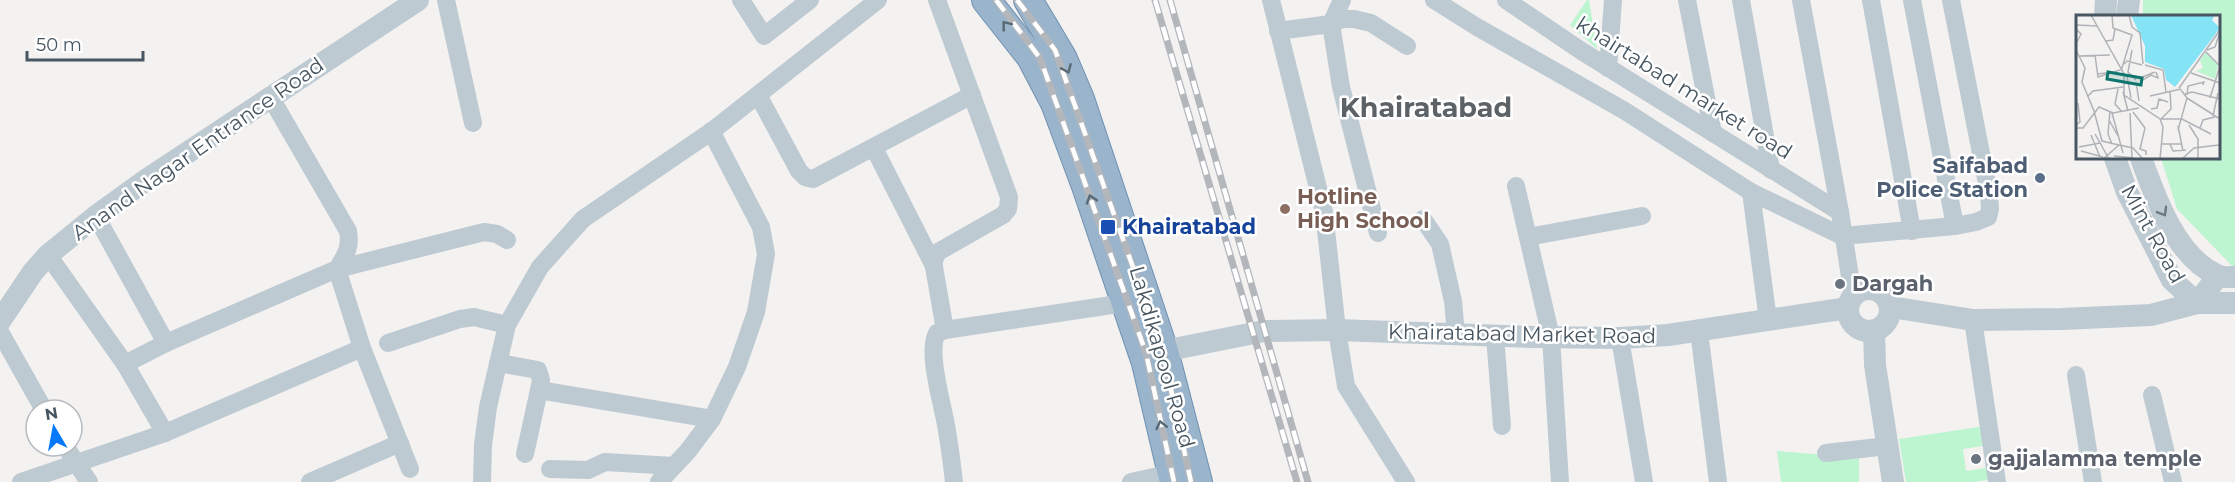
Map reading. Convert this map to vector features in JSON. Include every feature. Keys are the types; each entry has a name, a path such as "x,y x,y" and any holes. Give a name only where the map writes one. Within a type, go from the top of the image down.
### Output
{"highway":[{"name":"Lakdikapool Road","path":"986,0 1031,57 1055,103 1086,186 1146,363 1181,479"},
{"name":"Lakdikapool Road","path":"1028,0 1063,59 1080,99 1164,351 1181,479"}],"street":[{"name":"Anand Nagar Entrance Road","path":"0,321 33,272 48,255 96,216 146,180 418,0"},
{"path":"446,0 473,123"},
{"path":"741,0 764,36 810,0"},
{"path":"482,482 483,446 488,407 507,325 540,267 583,219 711,131 878,0"},
{"path":"937,0 1009,197 1008,209 1002,216 943,248 934,260 945,330"},
{"path":"1271,0 1324,212 1337,330 1346,386 1406,482"},
{"path":"1342,0 1331,24 1341,87 1378,233"},
{"path":"1434,0 1625,111 1751,192 1842,236 1955,226 1988,217 1990,209 1951,0"},
{"name":"khairtabad market road","path":"1506,0 1608,68 1840,212"},
{"path":"1608,68 1613,0"},
{"path":"1687,0 1713,133"},
{"path":"1741,0 1771,170"},
{"path":"1801,0 1840,212 1850,302 1848,314 1855,326 1867,332 1874,331 1885,325 1891,314 1891,307 1973,320 2151,315 2197,303 2226,277"},
{"path":"1871,0 1912,231"},
{"path":"1912,0 1955,226"},
{"path":"2105,15 2106,0"},
{"path":"2127,15 2128,0"},
{"path":"1278,31 1331,24 1342,19 1371,23 1407,46"},
{"path":"758,95 799,171 805,177 813,179 972,95"},
{"path":"271,98 348,231 351,243 349,250 337,268"},
{"path":"659,482 688,451 712,419 737,367 756,312 766,254 761,227 711,131"},
{"path":"874,148 934,266"},
{"name":"Mint Road","path":"2115,159 2127,192 2172,279 2197,303 2235,303"},
{"name":"Mint Road","path":"2141,159 2155,199 2190,256 2226,277"},
{"path":"1516,186 1551,337 1560,482"},
{"path":"1751,192 1768,320"},
{"path":"96,216 166,343"},
{"path":"1528,237 1642,216"},
{"path":"1423,219 1440,244 1453,301 1456,334"},
{"path":"125,364 166,343 337,268 484,232 496,234 507,240"},
{"path":"48,255 125,364 165,433"},
{"path":"2151,315 2172,279 2190,256"},
{"path":"337,268 362,348 410,469"},
{"name":"Khairatabad Market Road","path":"1164,351 1264,331 1337,330 1620,338 1699,331 1768,320 1850,302 1861,290 1871,289 1880,291 1887,298 1891,307"},
{"path":"954,482 947,430 938,388 934,349 934,339 937,333 1125,303"},
{"path":"388,343 460,319 474,317 507,325"},
{"path":"1973,320 1997,482"},
{"path":"1699,331 1718,482"},
{"path":"1874,331 1875,365 1893,482"},
{"path":"0,332 38,398"},
{"path":"1496,336 1502,426"},
{"path":"1620,338 1644,482"},
{"path":"21,482 74,462 165,433 362,348"},
{"path":"498,363 538,370 541,380 525,454"},
{"path":"2076,375 2093,482"},
{"path":"539,390 712,419"},
{"path":"2152,394 2173,482"},
{"path":"310,482 400,443"},
{"path":"1826,453 1887,446"},
{"path":"72,458 89,482"},
{"path":"550,469 588,470 605,462 674,466"},
{"path":"1131,482 1181,479"}],"green space":[{"path":"1589,0 1597,49 1570,25"},
{"path":"2143,0 2235,0 2235,269 2177,209 2161,159 2220,159 2220,15 2143,15"},
{"path":"1985,426 1988,445 1963,449 1966,471 1991,467 1993,479 1974,482 1906,482 1899,439"},
{"path":"1777,451 1859,458 1859,482 1781,482"}],"railway":[{"path":"996,0 1040,58 1146,353 1174,482"},
{"path":"1017,0 1055,50 1162,348 1191,482"},
{"path":"1155,0 1297,482"},
{"path":"1170,0 1308,482"}],"place":[{"name":"Saifabad Police Station","path":"2040,178"},
{"name":"Hotline High School","path":"1285,209"},
{"name":"Khairatabad","path":"1108,227"},
{"name":"Dargah","path":"1840,284"},
{"name":"gajjalamma temple","path":"1976,459"}],"district":[{"name":"Khairatabad","path":"1426,108"}]}
